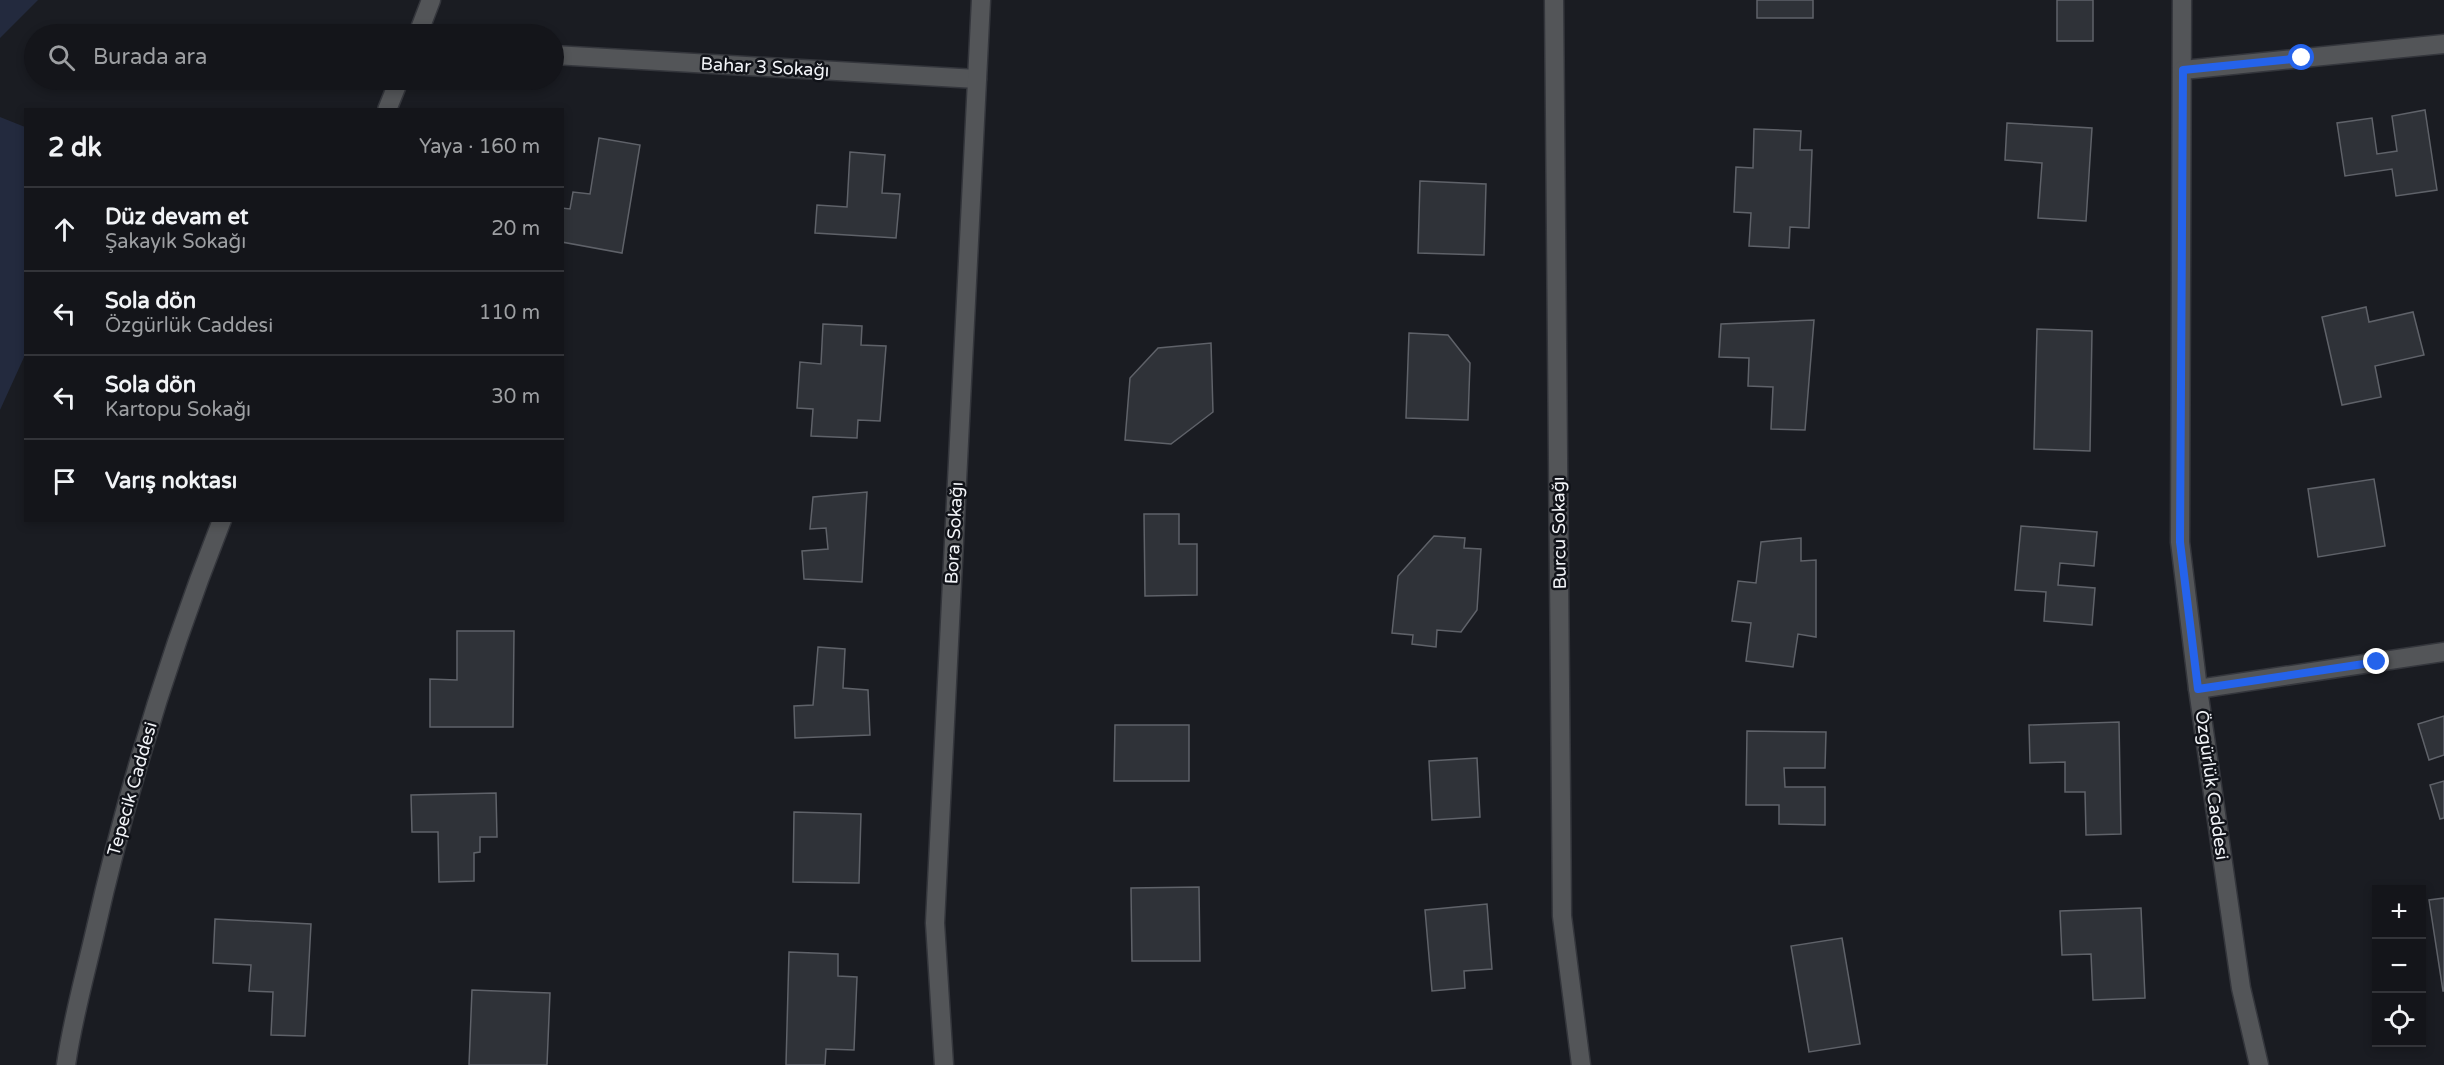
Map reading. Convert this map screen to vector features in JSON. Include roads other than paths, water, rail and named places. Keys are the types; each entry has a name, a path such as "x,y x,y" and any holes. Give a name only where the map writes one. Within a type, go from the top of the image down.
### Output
{"street":[{"path":"421,24 432,0"},
{"name":"Bora Sokağı","path":"944,1065 935,923 981,0"},
{"name":"Burcu Sokağı","path":"1554,0 1562,916 1581,1065"},
{"name":"Özgürlük Caddesi","path":"2181,0 2183,70 2180,542 2198,689 2241,988 2259,1065"},
{"path":"2183,70 2444,44"},
{"name":"Bahar 3 Sokağı","path":"564,56 977,79"},
{"path":"388,108 395,90"},
{"name":"Tepecik Caddesi","path":"66,1065 104,890 138,758 187,608 221,522"},
{"path":"2198,689 2444,652"}]}
